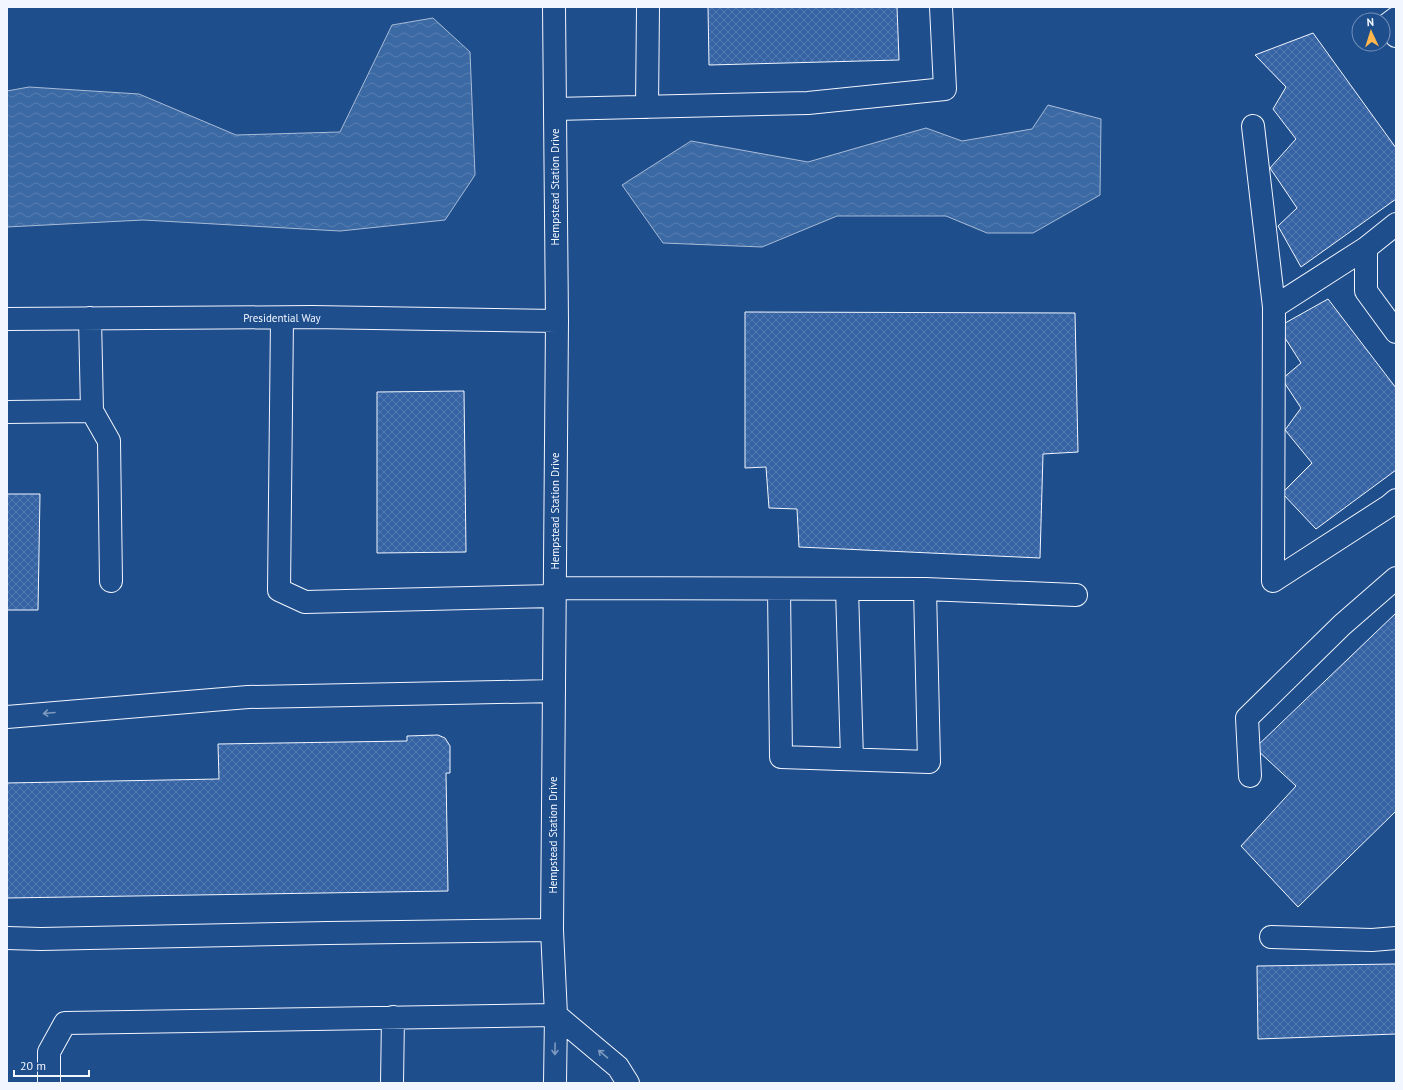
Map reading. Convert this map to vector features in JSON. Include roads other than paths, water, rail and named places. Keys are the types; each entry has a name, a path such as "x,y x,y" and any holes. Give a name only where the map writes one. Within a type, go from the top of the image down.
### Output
{"street":[{"name":"Hempstead Station Drive","path":"554,7 556,321 552,930 556,1015 555,1083"},
{"path":"647,107 648,7"},
{"path":"555,109 808,103 945,89 941,7"},
{"path":"1396,18 1388,24 1396,36"},
{"path":"1253,126 1274,304 1273,582 1396,500"},
{"path":"1274,304 1274,307 1366,248 1396,224"},
{"path":"1366,248 1366,291 1396,332"},
{"name":"Presidential Way","path":"7,318 282,318 556,321"},
{"path":"90,318 92,411 109,441 111,580"},
{"path":"282,318 279,590 305,602 554,592 779,589 925,589 1076,595"},
{"path":"7,412 92,411"},
{"path":"1250,776 1247,718 1342,625 1396,578"},
{"path":"779,589 781,757 929,762 925,589"},
{"path":"847,589 852,760"},
{"path":"7,717 248,697 554,691"},
{"path":"7,938 40,939 552,930"},
{"path":"1271,937 1372,940 1396,938"},
{"path":"49,1083 49,1052 65,1023 556,1015 618,1066 628,1083"},
{"path":"392,1017 392,1083"}],"water":[{"path":"433,18 470,52 475,175 445,220 340,231 143,220 7,227 7,91 29,87 139,94 236,135 340,132 392,25"},
{"path":"1048,105 1101,119 1100,195 1033,233 987,233 946,216 837,216 762,247 663,243 622,185 691,141 808,162 926,128 962,141 1032,129"}]}
